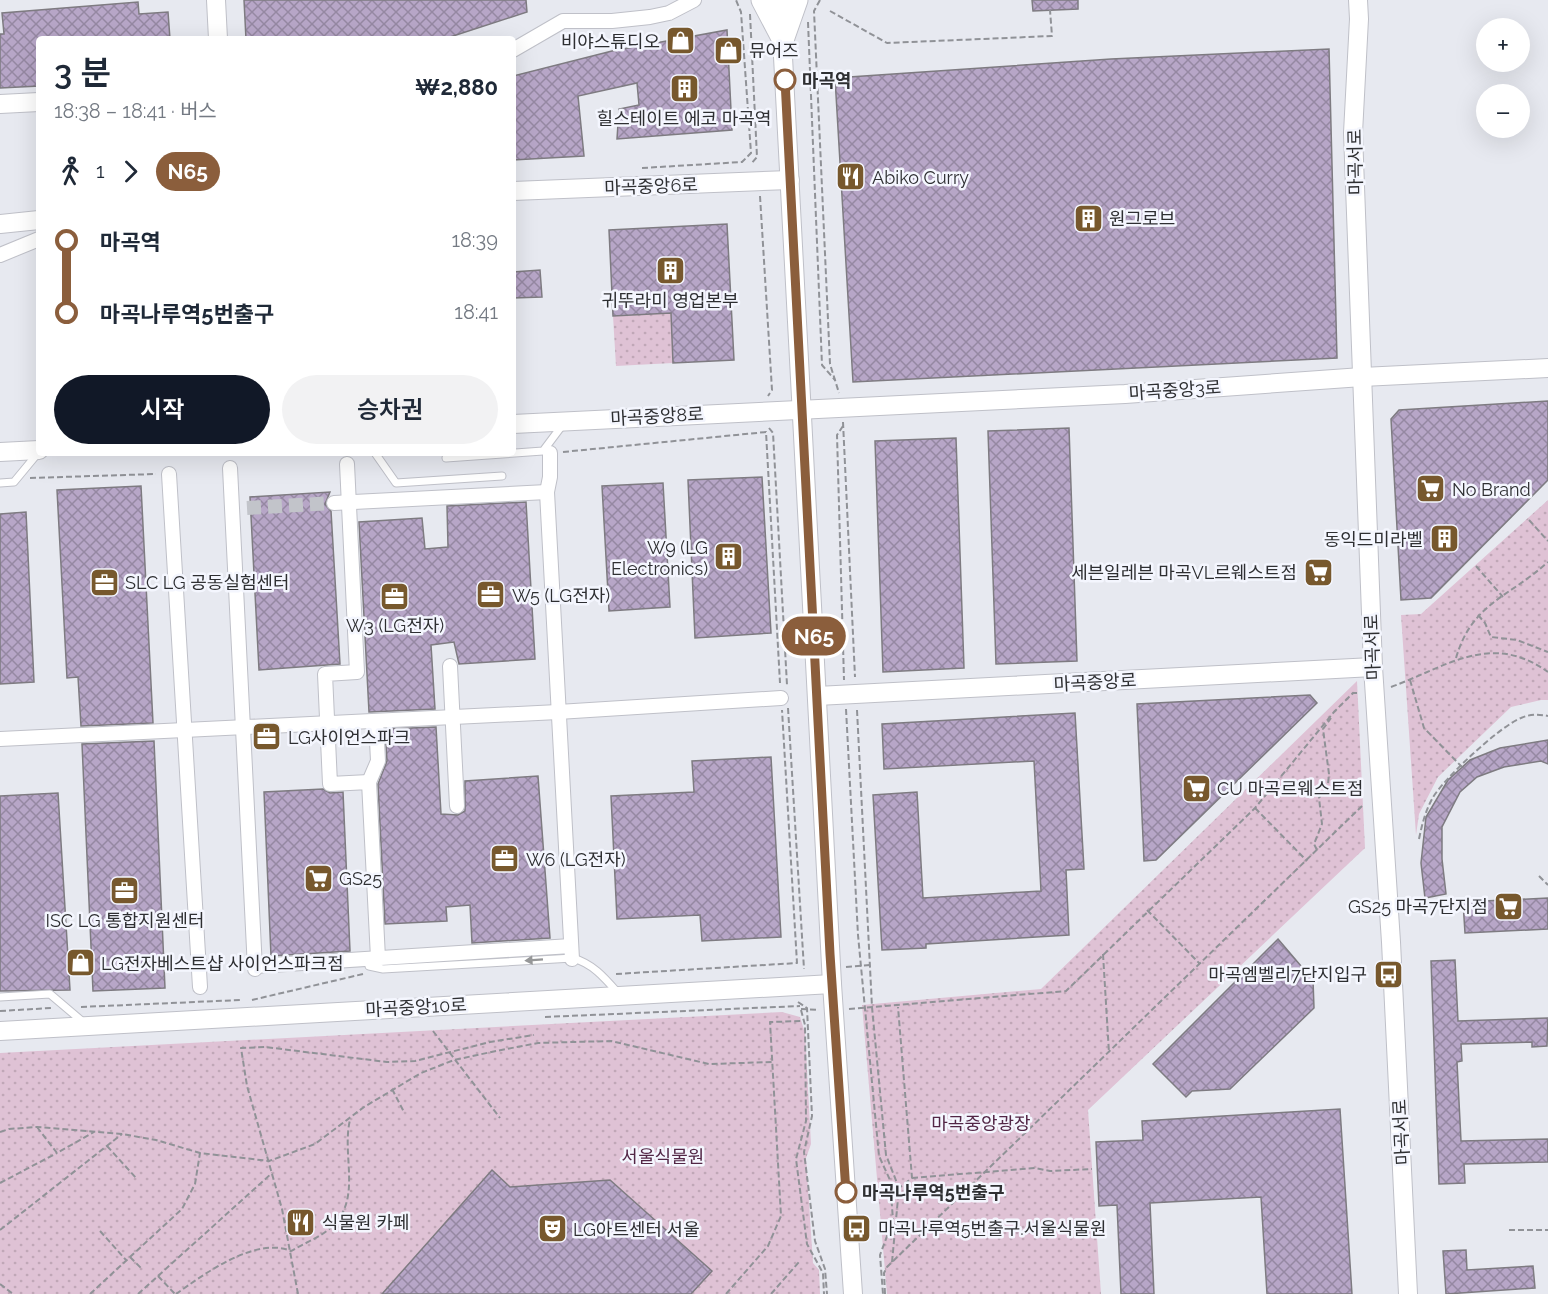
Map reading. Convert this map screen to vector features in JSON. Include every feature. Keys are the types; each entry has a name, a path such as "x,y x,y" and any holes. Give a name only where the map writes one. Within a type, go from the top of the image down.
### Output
{"main road":[{"path":"783,40 797,0"},
{"path":"756,5 783,40"}],"street":[{"path":"216,0 218,36"},
{"path":"516,48 563,21 612,21 669,13 694,0"},
{"path":"780,0 832,984 853,1294"},
{"name":"마곡서로","path":"1358,0 1353,133 1374,694 1391,942 1408,1294"},
{"path":"0,104 36,102"},
{"name":"마곡중앙6로","path":"516,191 790,180"},
{"path":"0,224 36,220"},
{"path":"0,255 36,240"},
{"name":"마곡중앙3로","path":"801,409 1125,394 1362,377 1548,368"},
{"name":"마곡중앙8로","path":"516,424 801,409"},
{"path":"0,452 36,451"},
{"path":"230,468 240,508 244,727 255,967 374,965 572,954 547,492 550,477 550,453"},
{"path":"347,464 341,502 357,672 325,674 330,784 369,782"},
{"path":"169,474 200,987"},
{"path":"341,502 547,492"},
{"path":"450,666 458,806"},
{"name":"마곡중앙로","path":"817,696 1373,667"},
{"path":"0,739 558,712 781,698"},
{"path":"374,965 369,782 378,761 376,721"},
{"name":"마곡중앙10로","path":"0,1031 832,984"}],"lane":[{"path":"516,453 543,451 566,421"},
{"path":"0,483 14,482 36,455"},
{"path":"377,456 396,483 502,476"},
{"path":"446,458 474,456"},
{"path":"572,954 602,974 619,996"},
{"path":"0,997 50,994 87,1026"}],"path":[{"path":"642,168 742,162 751,153 741,12 736,0"},
{"path":"808,22 822,365 837,382 830,364 814,22 814,11 820,0"},
{"path":"747,157 751,164 757,156 756,5"},
{"path":"830,10 886,43 1052,36 1050,10"},
{"path":"760,195 772,390 766,399"},
{"path":"884,1294 880,1255 893,1220 890,1180 879,1156 859,945 850,695 844,424 837,435 850,695 872,1007 886,1155 899,1188 892,1262"},
{"path":"17,479 169,474"},
{"path":"1529,520 1548,542"},
{"path":"1456,658 1468,627 1478,615 1548,562"},
{"path":"1476,566 1503,597"},
{"path":"1478,615 1485,622 1491,637 1517,640 1548,652"},
{"path":"872,1007 1066,991 1255,807 1334,712 1353,693 1374,694 1456,658 1502,654 1527,660 1548,672"},
{"path":"1410,680 1424,728 1461,767"},
{"path":"1318,850 1314,844 1322,824 1318,798 1328,783 1329,774 1323,729 1334,712"},
{"path":"1419,839 1431,800 1440,786 1506,726 1521,717 1536,714 1548,716"},
{"path":"884,1294 884,1273 892,1262 1362,806"},
{"path":"1255,807 1307,861"},
{"path":"1539,876 1548,885"},
{"path":"1147,910 1200,964"},
{"path":"1103,954 1109,1053"},
{"path":"0,1011 254,1000 374,965"},
{"path":"797,1001 807,1011 812,1116 804,1152 815,1242 825,1269 826,1294 823,1273 807,1244 796,1159 806,1121 804,1021 797,1001"},
{"path":"898,1006 912,1178"},
{"path":"801,1009 807,1011"},
{"path":"726,1294 768,1246 781,1216 770,1022 804,1021"},
{"path":"433,1031 500,1118"},
{"path":"298,1294 291,1251 272,1173 247,1086 241,1047 265,1047 387,1062 415,1061 447,1052 534,1035"},
{"path":"0,1130 37,1127 96,1131 156,1140 200,1153 269,1161 315,1144 392,1089 421,1073 454,1060 538,1043 611,1041 709,1064 773,1062"},
{"path":"392,1089 404,1112"},
{"path":"158,1276 175,1294 204,1273 242,1255 278,1249 291,1251 329,1229 342,1214 350,1190 346,1141 351,1118"},
{"path":"37,1127 57,1153"},
{"path":"0,1182 96,1131"},
{"path":"0,1230 122,1134"},
{"path":"107,1146 137,1179"},
{"path":"90,1294 182,1209 195,1184 200,1153"},
{"path":"899,1188 912,1178 1035,1168 1050,1171 1092,1168"},
{"path":"138,1294 272,1173"},
{"path":"1509,1230 1548,1230"},
{"path":"100,1231 126,1260"},
{"path":"130,1257 141,1268"},
{"path":"771,1294 799,1262"},
{"path":"0,1284 13,1294"}],"green space":[{"path":"671,313 673,363 616,366 613,316"},
{"path":"1548,500 1548,700 1511,707 1438,777 1419,814 1416,835 1401,615 1421,614"},
{"name":"마곡중앙광장","path":"1357,681 1365,848 1088,1110 1101,1294 887,1294 862,1005 1041,989"},
{"name":"서울식물원","path":"782,1012 800,1017 805,1033 811,1144 806,1158 813,1263 819,1270 820,1294 0,1294 0,1053"}],"building":[{"path":"244,0 526,0 527,12 453,36 246,36"},
{"path":"1032,0 1078,0 1078,9 1033,11"},
{"path":"138,2 139,14 168,12 170,36 36,36 36,86 0,88 0,34 4,34 2,13"},
{"path":"727,30 732,130 617,139 619,109 639,105 637,83 578,96 584,156 516,160 516,75 612,51"},
{"name":"원그로브","path":"1329,49 1337,358 853,382 835,78 1111,59"},
{"name":"귀뚜라미 영업본부","path":"727,224 734,360 673,363 671,313 613,316 609,230"},
{"path":"540,270 542,297 516,298 516,272"},
{"name":"동익드미라벨","path":"1548,401 1548,480 1431,598 1401,600 1391,419 1399,410"},
{"path":"1069,428 1077,661 996,664 988,431"},
{"path":"956,438 964,668 883,672 875,441"},
{"name":"W9 (LG Electronics)","path":"762,477 771,633 695,638 688,480"},
{"path":"663,483 670,607 609,611 602,486"},
{"name":"SLC LG 공동실험센터","path":"141,486 153,723 81,726 78,677 67,678 57,490"},
{"path":"330,492 325,504 331,511 340,664 259,670 250,497"},
{"path":"526,502 535,659 459,664 454,642 431,645 435,709 369,712 359,522 422,518 425,549 448,547 447,506"},
{"path":"26,512 34,682 0,684 0,514"},
{"path":"1310,695 1317,703 1156,860 1144,861 1137,704"},
{"path":"1075,713 1084,869 1066,870 1069,935 926,944 926,948 882,950 873,795 917,792 923,898 1041,891 1034,761 884,769 882,724"},
{"path":"436,727 441,814 458,815 465,811 465,781 538,776 550,938 472,943 470,905 446,907 447,921 385,924 378,784 387,761 385,729"},
{"path":"1548,740 1548,764 1541,761 1504,767 1477,777 1460,792 1442,827 1442,859 1446,894 1425,898 1421,863 1426,817 1448,780 1470,760 1500,748"},
{"name":"ISC LG 통합지원센터","path":"154,741 165,988 93,991 82,744"},
{"path":"771,757 781,937 702,941 700,915 617,919 611,796 694,792 692,761"},
{"path":"323,789 330,793 343,792 350,951 271,956 264,792"},
{"path":"58,793 70,990 0,991 0,796"},
{"path":"1548,898 1548,929 1465,933 1463,902"},
{"path":"1278,939 1313,980 1314,1008 1230,1089 1192,1091 1186,1097 1153,1064"},
{"path":"1455,960 1458,1021 1548,1018 1547,1046 1532,1047 1532,1042 1461,1044 1462,1061 1457,1062 1461,1141 1548,1139 1548,1162 1464,1164 1465,1183 1439,1184 1431,961"},
{"path":"1340,1109 1352,1294 1267,1294 1261,1197 1150,1203 1154,1294 1121,1294 1117,1205 1099,1206 1096,1142 1143,1140 1142,1121"},
{"name":"LG아트센터 서울","path":"492,1170 510,1187 610,1180 712,1271 691,1294 382,1294"},
{"path":"1466,1250 1467,1270 1533,1266 1535,1288 1446,1294 1443,1251"}],"tunnel":[{"path":"247,508 334,503"}],"bus line":[{"name":"N65","path":"785,80 833,1009 846,1192"}],"place":[{"name":"비야스튜디오","path":"681,41"},
{"name":"뮤어즈","path":"728,50"},
{"name":"마곡역","path":"785,80"},
{"name":"힐스테이트 에코 마곡역","path":"684,89"},
{"name":"Abiko Curry","path":"851,177"},
{"name":"원그로브","path":"1088,218"},
{"name":"귀뚜라미 영업본부","path":"670,271"},
{"name":"No Brand","path":"1431,489"},
{"name":"동익드미라벨","path":"1444,539"},
{"name":"W9 (LG Electronics)","path":"729,557"},
{"name":"세븐일레븐 마곡VL르웨스트점","path":"1318,572"},
{"name":"SLC LG 공동실험센터","path":"104,582"},
{"name":"W5 (LG전자)","path":"491,595"},
{"name":"W3 (LG전자)","path":"395,596"},
{"name":"LG사이언스파크","path":"267,737"},
{"name":"CU 마곡르웨스트점","path":"1196,788"},
{"name":"W6 (LG전자)","path":"505,859"},
{"name":"GS25","path":"318,878"},
{"name":"ISC LG 통합지원센터","path":"125,891"},
{"name":"GS25 마곡7단지점","path":"1509,906"},
{"name":"LG전자베스트샵 사이언스파크점","path":"80,963"},
{"name":"마곡엠벨리7단지입구","path":"1388,974"},
{"name":"마곡나루역5번출구","path":"846,1192"},
{"name":"식물원 카페","path":"301,1222"},
{"name":"마곡나루역5번출구.서울식물원","path":"857,1228"},
{"name":"LG아트센터 서울","path":"552,1229"}]}
